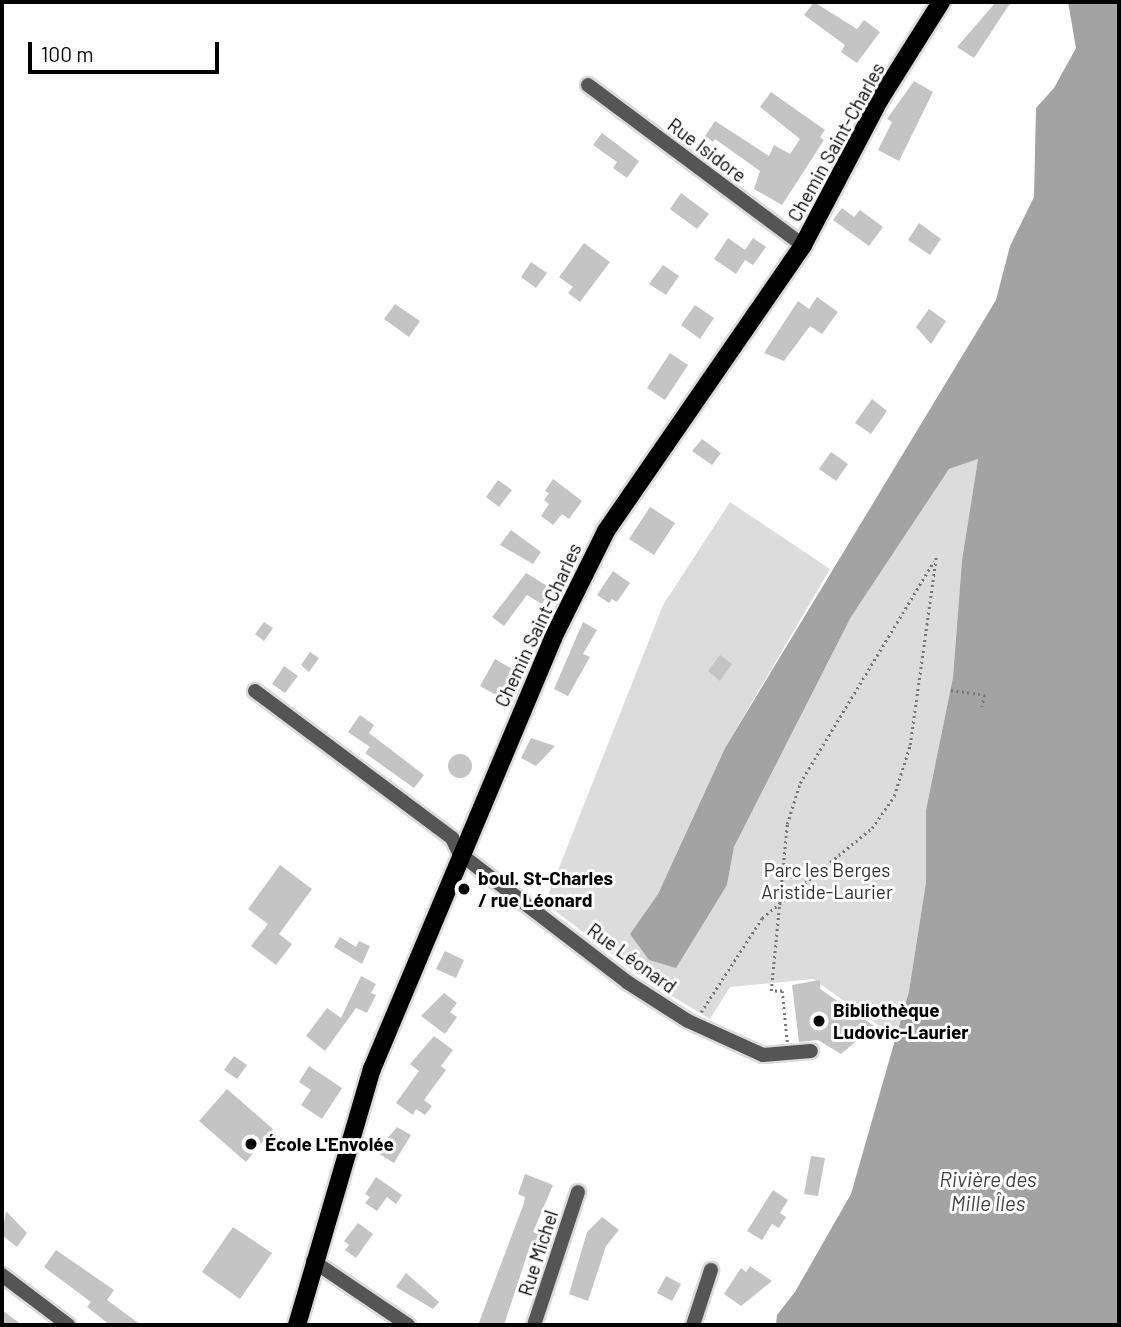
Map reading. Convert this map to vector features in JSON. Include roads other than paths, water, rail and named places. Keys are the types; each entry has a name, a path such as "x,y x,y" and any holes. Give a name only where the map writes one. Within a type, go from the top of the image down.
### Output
{"main road":[{"name":"Chemin Saint-Charles","path":"297,1325 313,1261 372,1069 459,853 553,638 606,531 803,245 880,99 941,2"}],"street":[{"name":"Rue Isidore","path":"588,85 803,245"},
{"name":"Rue Léonard","path":"255,691 452,838 459,853 627,982 695,1024 763,1055 811,1051"},
{"name":"Rue Michel","path":"534,1325 578,1192"},
{"path":"313,1261 408,1325"},
{"path":"694,1325 711,1270"},
{"path":"2,1275 68,1325"}],"water":[{"name":"Rivière des Mille Îles","path":"1068,2 1119,2 1119,1325 776,1325 777,1315 795,1292 851,1194 909,991 926,882 926,810 953,677 962,560 978,459 949,469 851,617 734,847 727,885 676,968 649,960 630,934 658,894 725,748 996,300 1010,246 1034,197 1036,108 1054,88 1076,48"}],"place":[{"name":"boul. St-Charles / rue Léonard","path":"464,889"},
{"name":"Bibliothèque Ludovic-Laurier","path":"819,1021"},
{"name":"École L'Envolée","path":"251,1144"}],"park label":[{"name":"Parc les Berges Aristide-Laurier","path":"827,881"}]}
